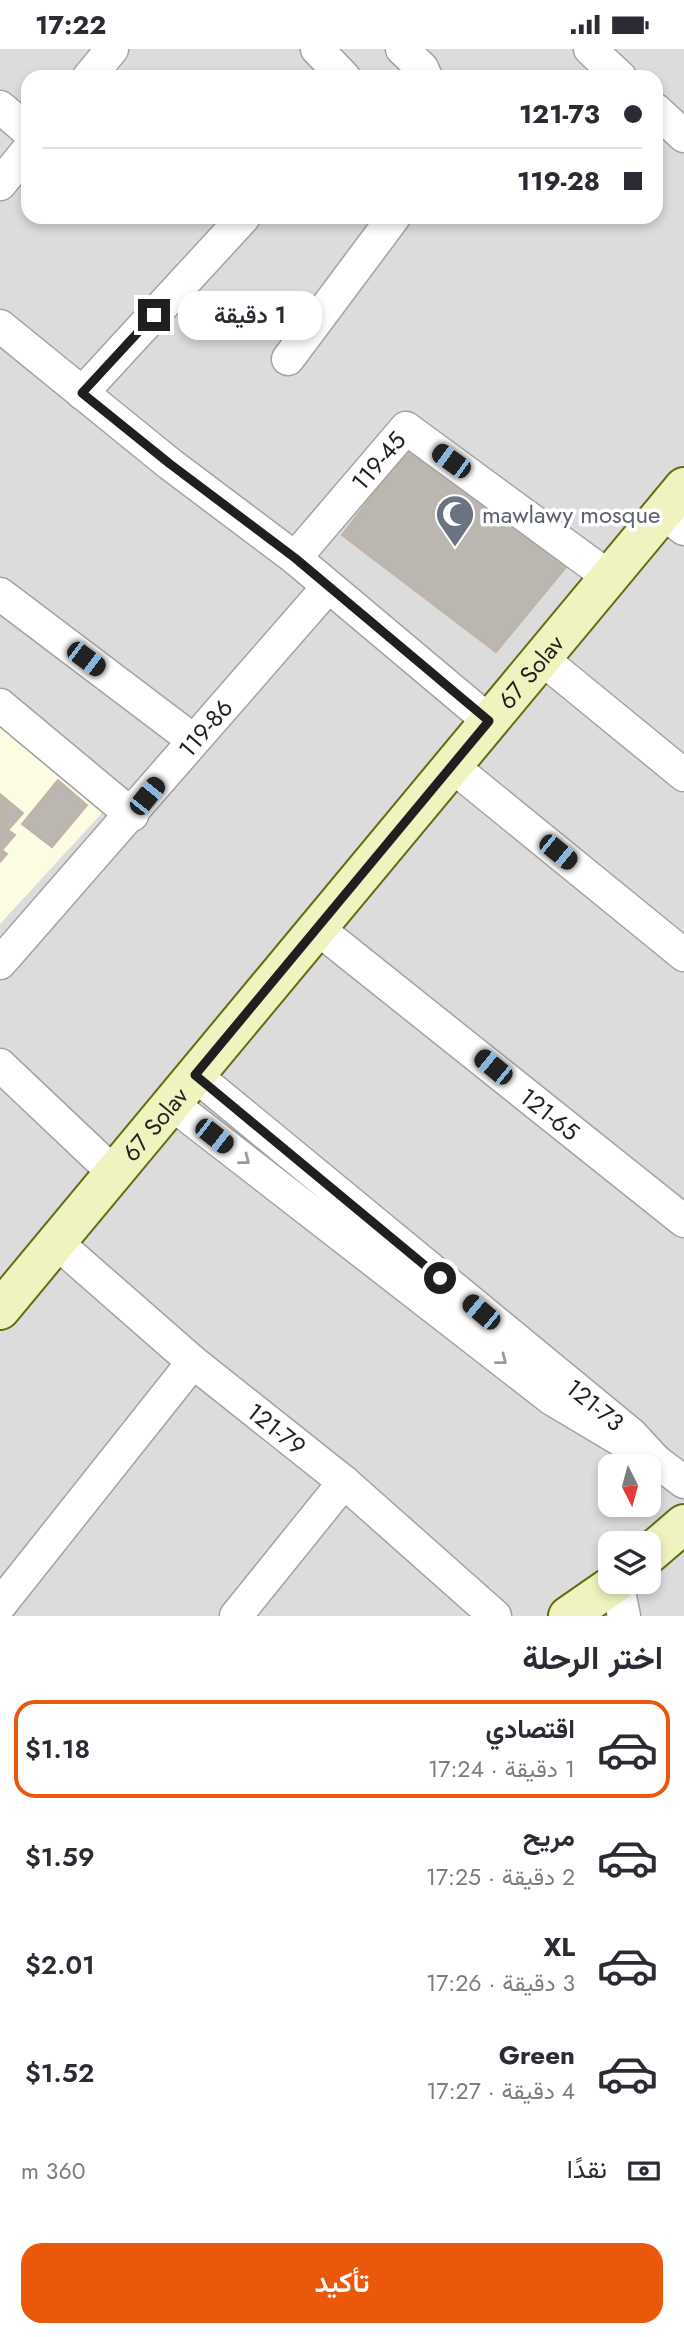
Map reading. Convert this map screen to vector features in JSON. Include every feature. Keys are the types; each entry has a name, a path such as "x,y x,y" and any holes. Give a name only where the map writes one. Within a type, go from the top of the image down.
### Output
{"street":[{"path":"95,70 112,49"},
{"path":"317,49 337,70"},
{"path":"590,49 612,70"},
{"path":"0,107 21,125"},
{"path":"663,116 684,136"},
{"path":"0,184 21,158"},
{"path":"82,393 238,224"},
{"path":"288,359 389,224"},
{"path":"0,326 170,464 295,558 489,721"},
{"name":"119-45","path":"295,558 406,428 609,577"},
{"name":"67 Solav","path":"0,1310 609,577 677,510"},
{"name":"119-86","path":"0,963 132,815 193,740 328,587"},
{"path":"0,594 193,740"},
{"path":"541,658 684,775"},
{"path":"0,705 132,815"},
{"path":"452,766 684,955"},
{"name":"121-65","path":"317,928 684,1221"},
{"path":"0,1065 114,1173"},
{"name":"121-73","path":"183,1089 552,1399 656,1461 684,1482"},
{"name":"121-79","path":"56,1242 193,1362 344,1482 495,1616"},
{"path":"0,1605 193,1362"},
{"path":"236,1616 344,1482"},
{"path":"661,1544 684,1524"},
{"path":"568,1616 600,1594"},
{"path":"619,1594 624,1616"}],"shaded area":[{"path":"0,49 684,49 684,1616 0,1616"},
{"path":"0,728 102,813 0,924"}],"building":[{"path":"411,445 567,566 496,652 342,535"},
{"path":"58,780 87,805 52,847 22,824"},
{"path":"0,794 23,813 8,830 15,835 2,850 7,854 0,862"}],"place":[{"name":"mawlawy mosque","path":"455,548"}],"route":[{"path":"154,315 82,393 170,464 295,558 489,721 195,1075 440,1278"}]}
